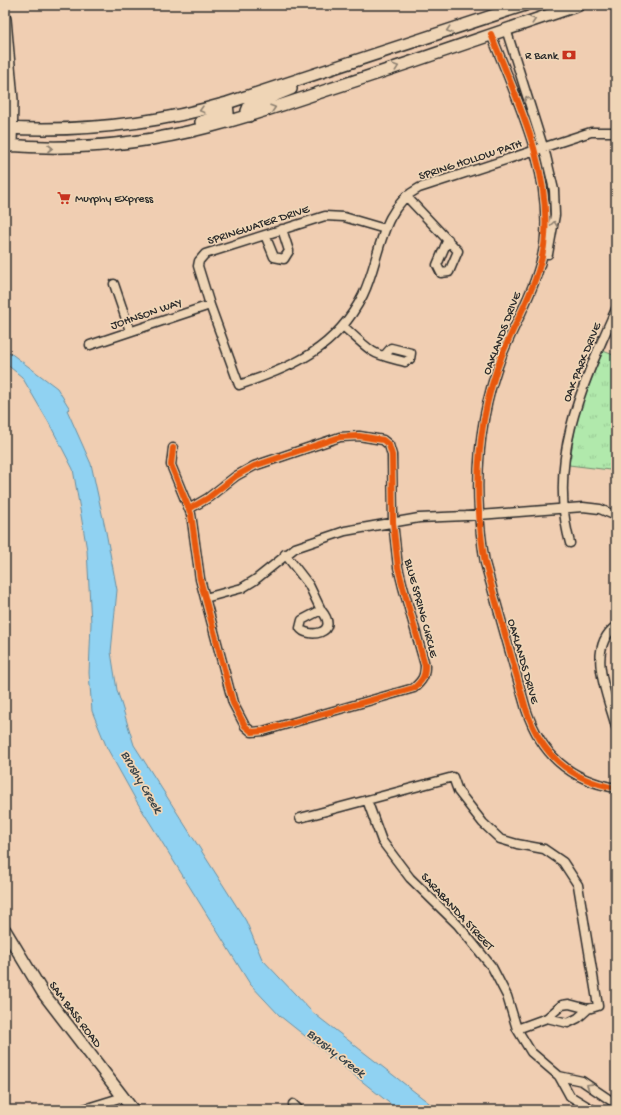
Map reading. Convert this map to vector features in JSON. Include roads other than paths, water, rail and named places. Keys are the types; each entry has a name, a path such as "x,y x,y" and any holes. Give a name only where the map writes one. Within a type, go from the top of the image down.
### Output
{"main road":[{"path":"8,128 62,129 143,123 178,116 227,103 525,5"},
{"path":"5,19 11,82 8,146 69,148 144,140 199,130 249,116 579,5"},
{"path":"500,14 506,29"},
{"path":"486,18 491,34"},
{"path":"249,116 248,108 255,103 338,72 345,64"},
{"path":"144,140 154,133 226,114 229,111 227,103"},
{"name":"SAM BASS ROAD","path":"5,930 43,993 133,1110"}],"street":[{"name":"OAKLANDS DRIVE","path":"506,29 544,148 554,190 555,215 547,259 526,300"},
{"name":"OAKLANDS DRIVE","path":"491,34 517,99 541,174 546,199 545,237 542,257 502,357 485,414 479,456 479,516 485,563 526,709 535,732 549,753 566,769 585,781 616,788"},
{"name":"SPRING HOLLOW PATH","path":"239,385 275,373 299,362 316,350 343,326 356,307 365,288 385,229 394,210 406,196 419,188 591,132 616,132"},
{"path":"406,196 448,239"},
{"name":"SPRINGWATER DRIVE","path":"239,385 210,305 198,266 201,257 205,254 320,217 334,216 355,219 385,229"},
{"path":"265,235 274,256 284,259 289,251 282,229"},
{"path":"114,284 130,331"},
{"name":"JOHNSON WAY","path":"90,345 210,305"},
{"name":"OAK PARK DRIVE","path":"570,543 565,521 563,475 566,453 575,408 580,392 616,309"},
{"path":"343,326 372,352 384,356"},
{"name":"BLUE SPRING CIRCLE","path":"359,436 380,439 389,445 391,450 392,522 402,588 425,665 425,674 422,681 414,688 263,731 252,732 246,726 233,703 197,564 189,509 208,498 236,476 254,466 340,437 359,436"},
{"path":"173,448 171,465 189,509"},
{"path":"205,598 242,588 255,580 285,554 303,544 335,534 392,522 430,517 479,516 591,507 616,516"},
{"path":"285,554 309,585 321,610"},
{"path":"616,626 605,637 600,653 600,664 616,727"},
{"path":"300,818 453,777 458,791 483,823 500,838 517,844 544,849 563,862 578,885 598,1006 588,1009 578,1018 568,1023 547,1018"},
{"name":"SARABANDA STREET","path":"367,800 382,841 410,878 458,925 492,967 507,996 517,1029 531,1052 559,1076 570,1096 593,1110"},
{"path":"517,1029 547,1018 562,1004 569,1004 588,1009"},
{"name":"SARABANDA STREET","path":"559,1076 582,1081 616,1104"},
{"path":"81,1110 123,1097"}],"water":[{"name":"Brushy Creek","path":"5,349 57,388 70,409 67,410 91,464 117,590 111,652 117,690 134,745 246,921 262,959 312,1012 438,1110 398,1110 280,1016 250,984 137,802 107,748 92,711 89,673 91,623 87,550 73,469 49,423 22,377 5,363"}],"place":[{"name":"R Bank","path":"569,55"},
{"name":"Murphy Express","path":"64,198"}]}
